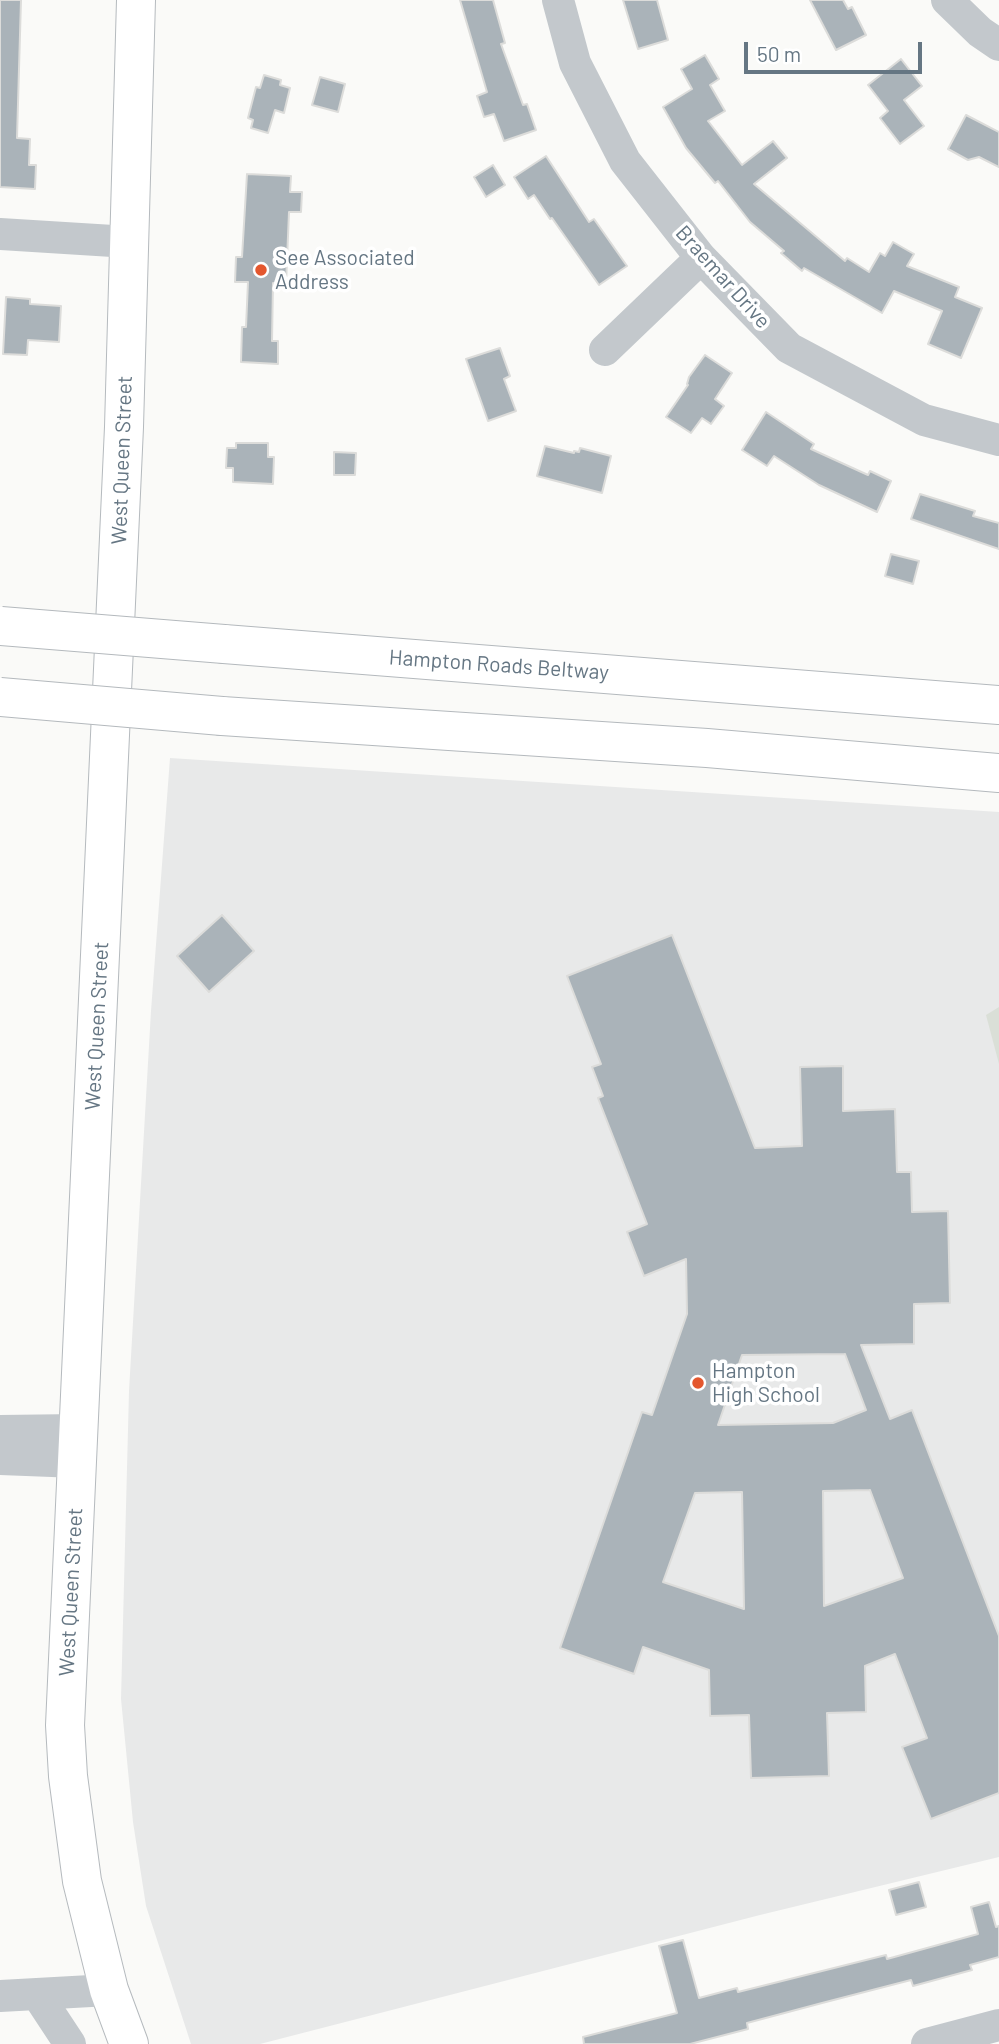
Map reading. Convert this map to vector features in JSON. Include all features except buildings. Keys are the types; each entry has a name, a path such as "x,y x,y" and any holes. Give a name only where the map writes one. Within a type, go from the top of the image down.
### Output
{"main road":[{"name":"West Queen Street","path":"129,2044 109,1990 82,1881 68,1776 65,1725 124,427 136,0"},
{"name":"Hampton Roads Beltway","path":"0,626 999,705"},
{"path":"0,697 222,716 707,748 999,773"}],"street":[{"name":"Braemar Drive","path":"558,0 575,63 625,161 701,258 789,348 925,420 999,440"},
{"path":"947,0 980,32 999,45"},
{"path":"0,234 129,242"},
{"path":"605,350 701,258"},
{"path":"0,1431 36,1429 78,1446"},
{"path":"0,1459 78,1446"},
{"path":"0,1996 109,1990"},
{"path":"37,1994 70,2044"},
{"path":"927,2044 999,2025"}],"shaded area":[{"name":"Hampton High School","path":"170,758 999,812 999,1857 760,1915 260,2044 191,2044 146,1906 133,1822 121,1699 129,1391 151,1011"},
{"path":"999,1007 999,1064 986,1015"}],"place":[{"name":"See Associated Address","path":"261,270"},
{"name":"Hampton High School","path":"698,1383"}]}
